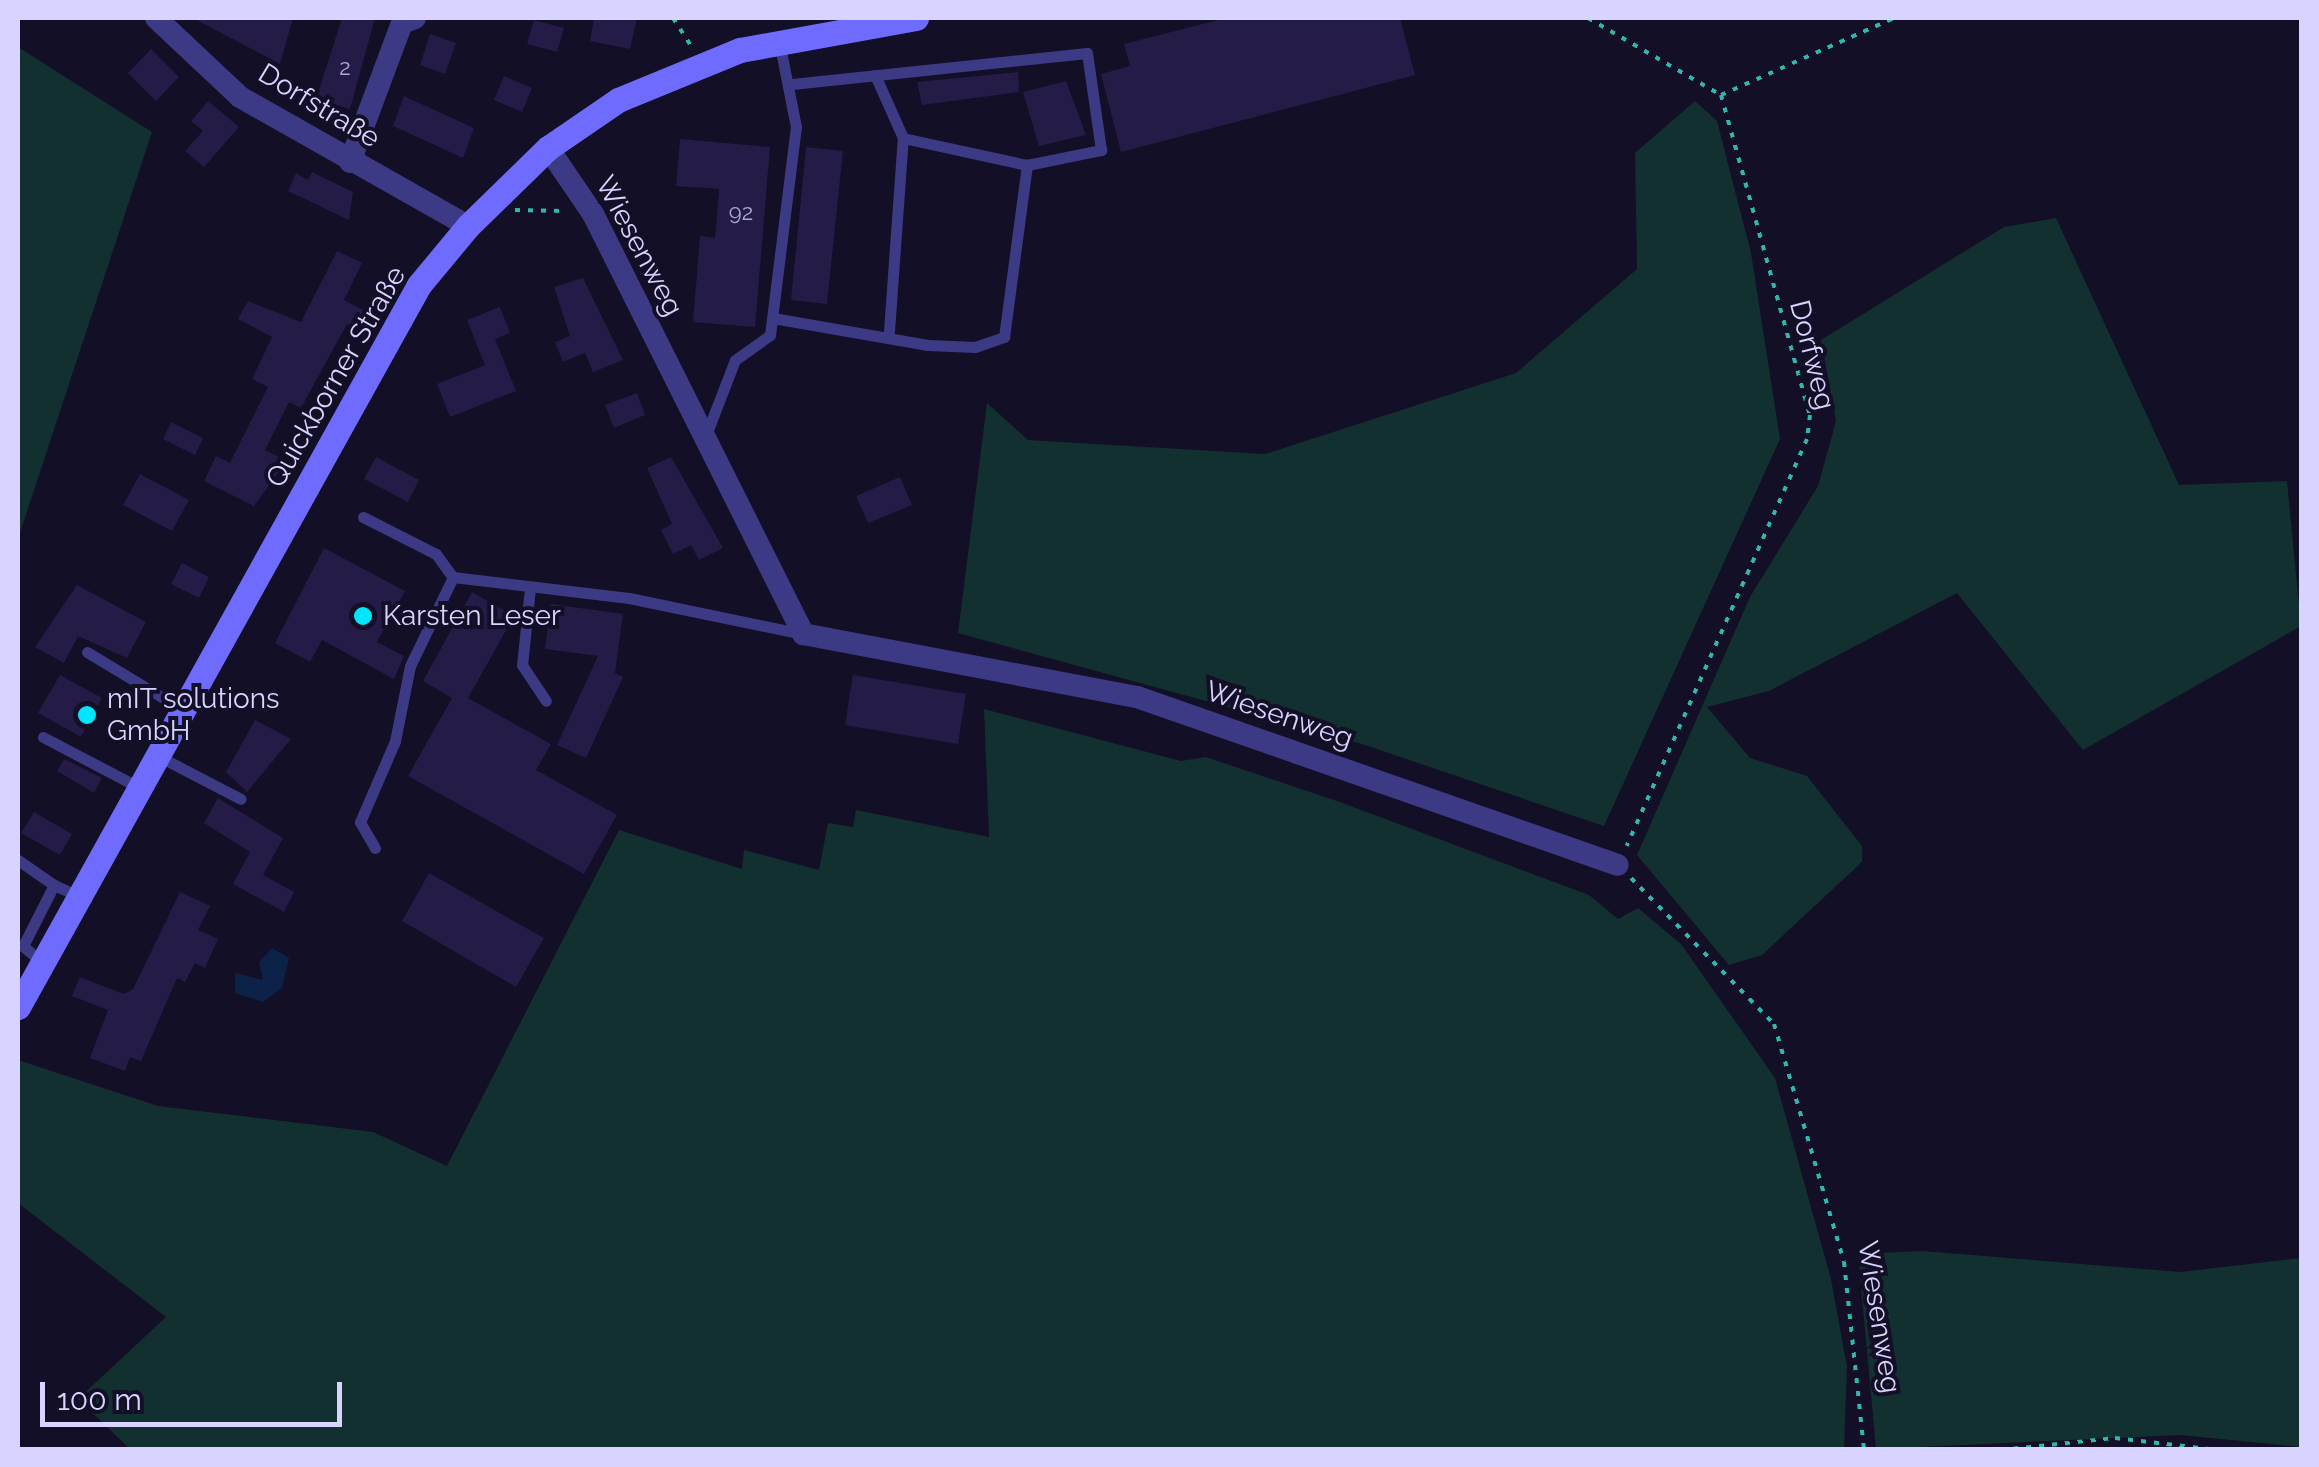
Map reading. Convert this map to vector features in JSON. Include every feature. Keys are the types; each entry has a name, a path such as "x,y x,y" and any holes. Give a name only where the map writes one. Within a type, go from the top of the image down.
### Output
{"main road":[{"name":"Quickborner Straße","path":"22,991 43,962 419,286 474,219 548,148 618,100 702,63 778,40 916,18"}],"street":[{"name":"Dorfstraße","path":"156,18 240,96 350,162 474,219"},
{"path":"350,162 402,23 414,18"},
{"name":"Wiesenweg","path":"548,148 593,214 802,634 1137,697 1618,865"}],"lane":[{"path":"705,438 735,360 770,335 796,126 778,40"},
{"path":"790,84 1086,53 1100,150 1027,165 904,138"},
{"path":"874,75 904,138 890,331"},
{"path":"773,318 890,331 975,348 1004,337 1027,165"},
{"path":"363,517 436,554 453,577 643,600 802,634"},
{"path":"375,848 360,822 395,741 410,666 453,577"},
{"path":"530,588 522,665 546,701"},
{"path":"87,652 184,710"},
{"path":"43,737 140,788"},
{"path":"158,756 242,799"},
{"path":"18,860 54,885 79,896"},
{"path":"43,962 23,946 54,885"}],"path":[{"path":"673,18 702,63"},
{"path":"1588,18 1721,95 1894,18"},
{"name":"Dorfweg","path":"1618,865 1808,439 1810,415 1721,95"},
{"path":"474,219 593,214"},
{"name":"Wiesenweg","path":"1618,865 1774,1024 1844,1262 1864,1450"},
{"path":"2000,1450 2115,1438 2218,1450"}],"green space":[{"path":"18,47 152,132 18,539"},
{"path":"1695,101 1717,121 1751,253 1780,439 1604,826 1362,744 958,633 987,403 1028,440 1265,454 1516,373 1637,269 1635,153"},
{"path":"2056,218 2179,485 2287,481 2301,626 2083,750 1957,593 1769,691 1707,707 1750,758 1807,776 1862,846 1862,862 1762,955 1729,965 1637,855 1750,597 1818,486 1836,421 1821,340 2004,227"},
{"path":"984,709 1181,761 1206,757 1337,801 1589,895 1618,919 1638,908 1681,944 1775,1078 1831,1279 1847,1367 1844,1449 131,1450 78,1399 166,1317 18,1203 18,1060 158,1106 373,1132 447,1166 619,830 742,869 744,850 819,870 828,823 853,827 856,810 989,837"},
{"path":"1922,1251 2180,1272 2301,1258 2301,1447 2181,1435 1876,1449 1858,1254"}],"water":[{"path":"272,948 289,958 282,988 263,1002 235,993 235,973 263,980 259,962"}],"building":[{"path":"193,18 293,18 280,64"},
{"path":"342,18 375,18 350,109 316,99"},
{"path":"594,18 637,18 630,49 590,41"},
{"path":"1226,18 1400,18 1415,75 1121,152 1101,74 1130,66 1124,44"},
{"path":"534,20 564,28 557,52 527,44"},
{"path":"430,34 456,43 445,74 420,65"},
{"path":"151,49 179,77 156,101 128,73"},
{"path":"1018,72 1019,92 922,105 917,82"},
{"path":"504,76 532,88 522,112 494,100"},
{"path":"1066,81 1086,135 1039,146 1023,92"},
{"path":"404,96 474,128 463,158 393,126"},
{"path":"208,101 239,127 204,167 185,151 203,131 191,121"},
{"path":"680,139 770,147 755,327 693,322 700,236 715,238 719,189 676,186"},
{"path":"806,147 843,151 827,304 791,300"},
{"path":"312,172 353,192 349,220 288,191 296,173 308,180"},
{"path":"337,251 362,263 344,300 371,314 362,332 347,324 301,408 289,402 265,450 287,461 254,506 204,481 216,456 230,463 268,387 252,379 272,337 238,319 248,301 301,322"},
{"path":"583,278 623,360 593,372 585,353 563,362 555,342 570,336 554,287"},
{"path":"500,307 510,333 495,339 516,391 450,417 437,384 485,365 467,320"},
{"path":"637,393 645,415 614,428 605,405"},
{"path":"171,422 203,438 195,455 163,439"},
{"path":"376,457 419,480 408,502 364,479"},
{"path":"671,457 723,548 699,560 691,545 673,554 661,530 672,524 647,468"},
{"path":"140,474 189,500 172,531 123,505"},
{"path":"900,477 912,505 868,523 856,496"},
{"name":"Karsten Leser","path":"324,548 405,591 377,642 404,656 394,679 322,640 310,662 275,643"},
{"path":"182,563 209,577 199,598 171,584"},
{"path":"77,585 146,622 127,658 78,636 64,663 35,647"},
{"path":"472,592 514,616 468,698 551,744 536,770 617,815 584,874 408,776 452,698 423,681"},
{"path":"551,604 623,614 615,673 623,677 586,758 557,745 598,656 545,649"},
{"path":"60,675 102,698 81,737 38,713"},
{"path":"853,675 966,694 958,744 845,725"},
{"path":"255,720 291,739 247,792 226,772"},
{"path":"64,759 102,778 94,793 57,771"},
{"path":"218,798 283,838 263,875 294,892 284,912 233,884 250,852 204,823"},
{"path":"34,812 72,834 60,855 21,833"},
{"path":"429,873 544,938 516,987 402,921"},
{"path":"180,892 210,906 198,930 218,939 205,968 195,963 185,982 177,978 141,1061 130,1057 125,1071 90,1058 108,1010 72,996 80,977 124,994 133,989"}],"place":[{"name":"Karsten Leser","path":"363,616"},
{"name":"mIT solutions GmbH","path":"87,715"}]}
